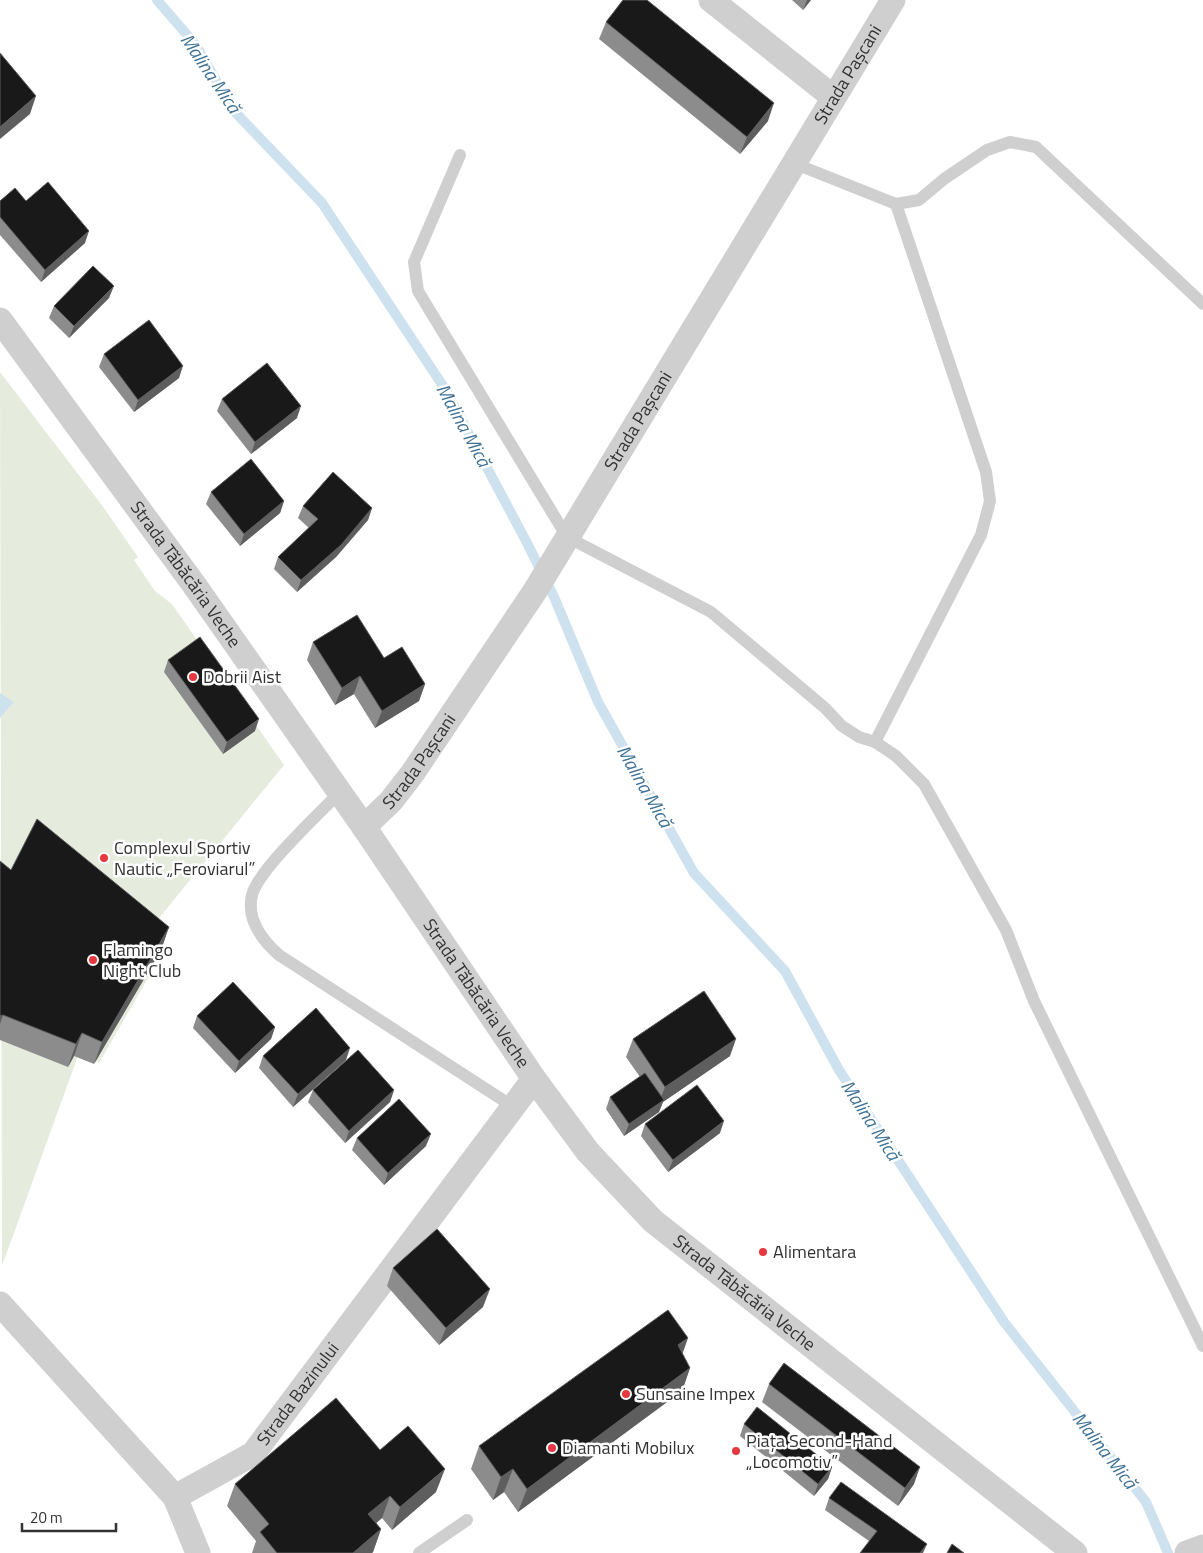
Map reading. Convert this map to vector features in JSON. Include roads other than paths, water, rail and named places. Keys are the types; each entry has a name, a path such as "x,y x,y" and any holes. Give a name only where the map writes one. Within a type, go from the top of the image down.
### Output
{"street":[{"path":"711,0 833,97"},
{"name":"Strada Pașcani","path":"364,827 391,801 412,774 535,592 550,564 893,0"},
{"name":"Strada Tăbăcăria Veche","path":"0,320 195,586 340,792 534,1079 588,1152 652,1221 1076,1553"},
{"name":"Strada Bazinului","path":"174,1497 253,1454 534,1079"},
{"path":"0,1304 174,1497 198,1553"},
{"path":"1187,1553 1203,1547"}],"lane":[{"path":"793,163 896,204 919,200 944,179 987,150 1010,142 1036,147 1203,304"},
{"path":"460,155 414,262 418,292 567,537 711,612 825,708 842,726 859,738 875,742 896,756 924,784 1006,930 1034,1001 1203,1346"},
{"path":"875,742 981,535 990,501 986,472 896,204"},
{"path":"340,792 269,866 252,895 252,919 262,940 279,955 512,1106"},
{"path":"419,1553 467,1520"}],"water":[{"path":"0,693 14,702 0,718"}],"waterway":[{"name":"Malina Mică","path":"157,0 195,44 233,110 322,203 445,389 554,597 598,702 694,873 785,971 839,1070 1004,1322 1146,1502 1168,1553"}],"place":[{"name":"Dobrii Aist","path":"193,677"},
{"name":"Complexul Sportiv Nautic „Feroviarul”","path":"104,858"},
{"name":"Flamingo Night Club","path":"93,960"},
{"name":"Alimentara","path":"763,1252"},
{"name":"Sunsaine Impex","path":"626,1394"},
{"name":"Diamanti Mobilux","path":"552,1448"},
{"name":"Piața Second-Hand „Locomotiv”","path":"736,1451"}]}
